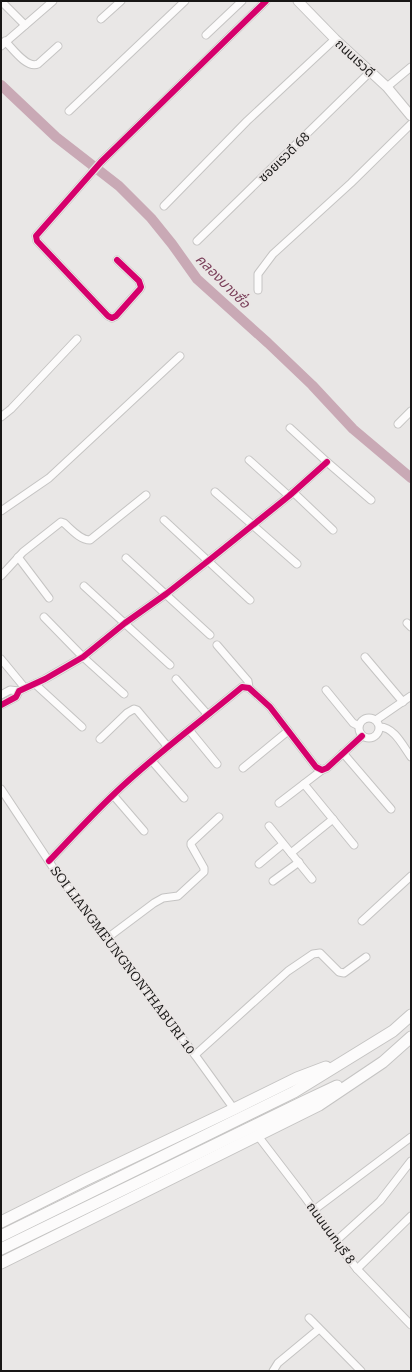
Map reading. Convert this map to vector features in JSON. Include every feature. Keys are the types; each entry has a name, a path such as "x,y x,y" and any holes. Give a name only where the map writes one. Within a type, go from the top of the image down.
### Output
{"main road":[{"path":"1,1236 294,1092 393,1031 411,1014"},
{"path":"1,1263 319,1105 366,1073 411,1038"},
{"path":"1,1222 297,1078 349,1059"},
{"path":"1,1249 303,1102 366,1073"}],"street":[{"path":"1,1 25,25"},
{"path":"52,1 3,44 30,65 34,66 58,46"},
{"path":"101,19 121,1"},
{"path":"69,111 186,1"},
{"path":"206,35 242,1"},
{"path":"117,260 139,281 141,286 116,316 112,318 108,316 37,241 37,234 101,162 266,1"},
{"name":"ถนนเรวดี","path":"298,1 335,39 386,87 411,116"},
{"path":"164,206 247,121 335,39"},
{"path":"386,87 411,68"},
{"name":"ซอยเรวดี 68","path":"197,241 370,72"},
{"path":"258,290 258,274 273,254 351,183 411,124"},
{"path":"1,417 11,409 77,339"},
{"path":"1,511 49,478 180,356"},
{"path":"398,424 411,411"},
{"path":"290,428 371,500"},
{"path":"249,460 332,530"},
{"path":"1,705 16,697 22,690 45,679 83,657 252,526 327,462"},
{"path":"215,492 297,564"},
{"path":"1,576 18,557 61,522 64,522 82,538 90,540 146,495"},
{"path":"164,520 250,600"},
{"path":"18,557 49,598"},
{"path":"126,558 210,635"},
{"path":"84,586 170,665"},
{"path":"44,617 83,657 124,694"},
{"path":"217,645 248,681 249,688"},
{"path":"365,657 403,702"},
{"path":"1,659 22,690"},
{"path":"176,678 208,715"},
{"path":"35,684 82,727"},
{"path":"49,861 113,795 168,747 242,687 249,688 270,707 316,767 322,770"},
{"path":"1,695 10,690 22,690"},
{"path":"326,690 353,723 359,726"},
{"path":"411,696 378,724 378,734 373,738 369,739 362,736 359,726 366,718 373,718 378,724 390,730 411,757"},
{"path":"100,738 127,713 134,709 137,710 168,747"},
{"path":"190,730 217,764"},
{"path":"243,768 288,731"},
{"path":"279,803 322,770 327,768 362,736"},
{"path":"343,753 391,810"},
{"path":"152,761 184,798"},
{"path":"304,784 354,845"},
{"name":"SOI LIANGMEUNGNONTHABURI 10","path":"1,789 69,890 195,1055 234,1109"},
{"path":"113,795 144,831"},
{"path":"106,939 154,903 163,898 178,896 204,872 204,868 191,843 219,817"},
{"path":"292,853 332,819"},
{"path":"269,826 312,879"},
{"path":"259,864 283,844"},
{"path":"273,881 299,862"},
{"path":"362,921 411,876"},
{"path":"195,1055 288,971 313,954 320,953 339,972 344,973 366,957"},
{"name":"ถนนนนทบุรี 8","path":"258,1136 357,1269 411,1325"},
{"path":"314,1210 411,1137"},
{"path":"336,1241 380,1201 411,1161"},
{"path":"357,1269 411,1216"},
{"path":"308,1318 361,1371"},
{"path":"273,1371 278,1364 319,1329"}],"waterway":[{"name":"คลองบางซื่อ","path":"1,85 56,137 119,186 151,218 197,279 312,385 353,429 411,478"}],"cycle path":[{"path":"117,260 139,281 141,287 116,316 112,318 108,316 37,241 36,236 101,162 266,1"},
{"path":"1,705 16,697 19,691 45,679 83,657 125,623 166,594 208,561 289,496 327,462"},
{"path":"49,861 128,781 160,753 242,687 249,688 270,707 316,767 322,770 327,768 362,736"}]}
